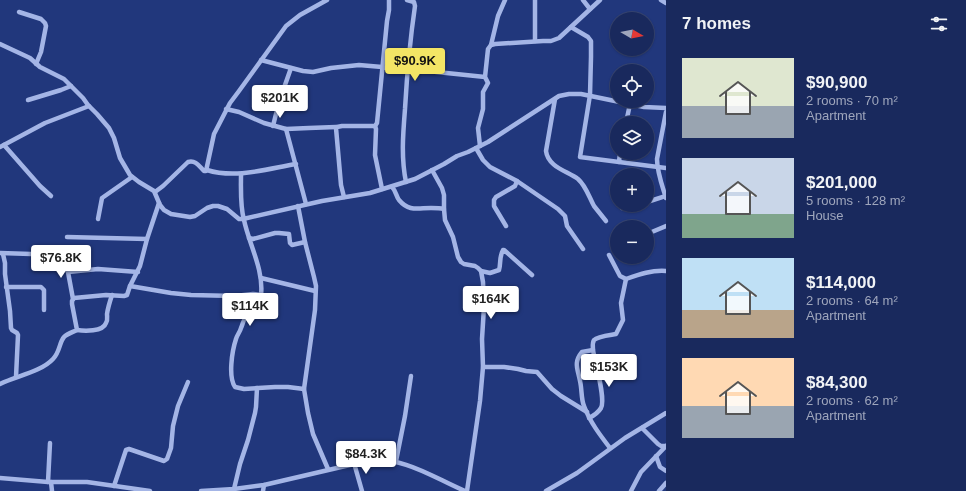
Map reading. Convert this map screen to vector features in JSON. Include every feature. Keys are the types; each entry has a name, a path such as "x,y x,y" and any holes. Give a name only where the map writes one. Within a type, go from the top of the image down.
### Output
{"street":[{"path":"207,170 214,134 230,102 286,26 300,15 328,0"},
{"path":"382,190 375,155 375,126 377,123 389,0"},
{"path":"406,0 414,2 415,6 409,51 402,151 403,169 406,182"},
{"path":"505,0 498,16 491,45 488,49 485,77 488,83 483,92 483,109 478,128 478,147 483,160 490,167 517,181 558,209 565,216 569,230 583,249"},
{"path":"535,0 535,41"},
{"path":"583,0 590,8"},
{"path":"491,45 559,38 600,0"},
{"path":"661,0 666,3"},
{"path":"19,12 41,19 46,26 41,52 36,64"},
{"path":"572,27 588,37 591,41 590,95 580,157 666,168"},
{"path":"0,44 30,58 36,64 64,80 71,86 109,128 114,138 120,158 132,177 155,192 159,203 164,210 171,214 187,217 192,217 207,208 218,206 227,209 239,219 243,219 306,204 382,190 406,182 495,138 559,96 569,94 590,95 610,100"},
{"path":"261,60 313,72 331,68 359,65 485,77"},
{"path":"273,126 279,102 291,68"},
{"path":"28,100 71,86"},
{"path":"555,99 546,151 547,157 553,164 580,180 594,205 606,221"},
{"path":"51,196 2,146 45,124 89,106"},
{"path":"654,107 666,108"},
{"path":"226,110 239,112 273,126 286,129 375,126"},
{"path":"654,200 666,197 661,183 657,159 666,112"},
{"path":"336,127 344,197"},
{"path":"286,129 306,204"},
{"path":"155,192 188,162 192,161 204,171 207,170 213,172 241,174 296,164"},
{"path":"432,170 442,188 444,195 445,220 453,236 459,260 464,264 475,266 481,271 490,273 498,270 500,266 501,252 504,250 532,275"},
{"path":"241,174 243,219 261,278 261,295 258,305 244,318 242,328 235,340 232,367 233,386 244,389 275,387 304,389"},
{"path":"98,219 98,212 102,198 132,177"},
{"path":"506,226 494,206 494,200 496,197 515,186 517,181"},
{"path":"392,186 400,201 410,208 444,209"},
{"path":"73,299 126,295 138,272 159,203"},
{"path":"298,206 316,291 315,310 304,389 313,434 328,470"},
{"path":"654,231 666,226"},
{"path":"249,238 253,239 279,232 289,234 290,243 292,244 305,242"},
{"path":"67,237 147,239"},
{"path":"16,378 18,335 11,328 4,270 5,263 2,254 31,254 55,250 59,254 63,254 73,299 72,304 77,330"},
{"path":"609,255 620,276 626,279 652,271 666,271"},
{"path":"68,272 98,269 138,272"},
{"path":"201,491 231,490 264,485 354,463 384,459 421,470 465,491 480,401 483,367 482,339 484,290 481,271"},
{"path":"261,278 316,291"},
{"path":"589,418 600,410 603,401 593,343 595,339 615,334 622,323 621,303 626,279"},
{"path":"0,285 41,287 44,290 44,310"},
{"path":"130,286 171,294 235,296 253,294 261,295"},
{"path":"0,384 46,365 56,355 64,337 77,330 102,328 106,323 112,295"},
{"path":"484,307 500,309"},
{"path":"593,350 582,352 579,355 577,363 583,405 595,428 610,448"},
{"path":"483,367 504,367 537,372 552,389 587,412"},
{"path":"396,462 411,376"},
{"path":"114,486 127,451 126,450 164,460 167,459 171,448 173,426 178,406 188,382"},
{"path":"231,490 248,440 255,413 257,388"},
{"path":"546,491 666,413"},
{"path":"642,428 658,444 666,446"},
{"path":"50,443 49,482 52,491"},
{"path":"631,491 641,472 666,446"},
{"path":"656,456 660,467 666,471"},
{"path":"354,463 362,491"},
{"path":"0,478 49,482 86,482 150,491"},
{"path":"659,491 666,483"},
{"path":"263,491 264,485"}]}
